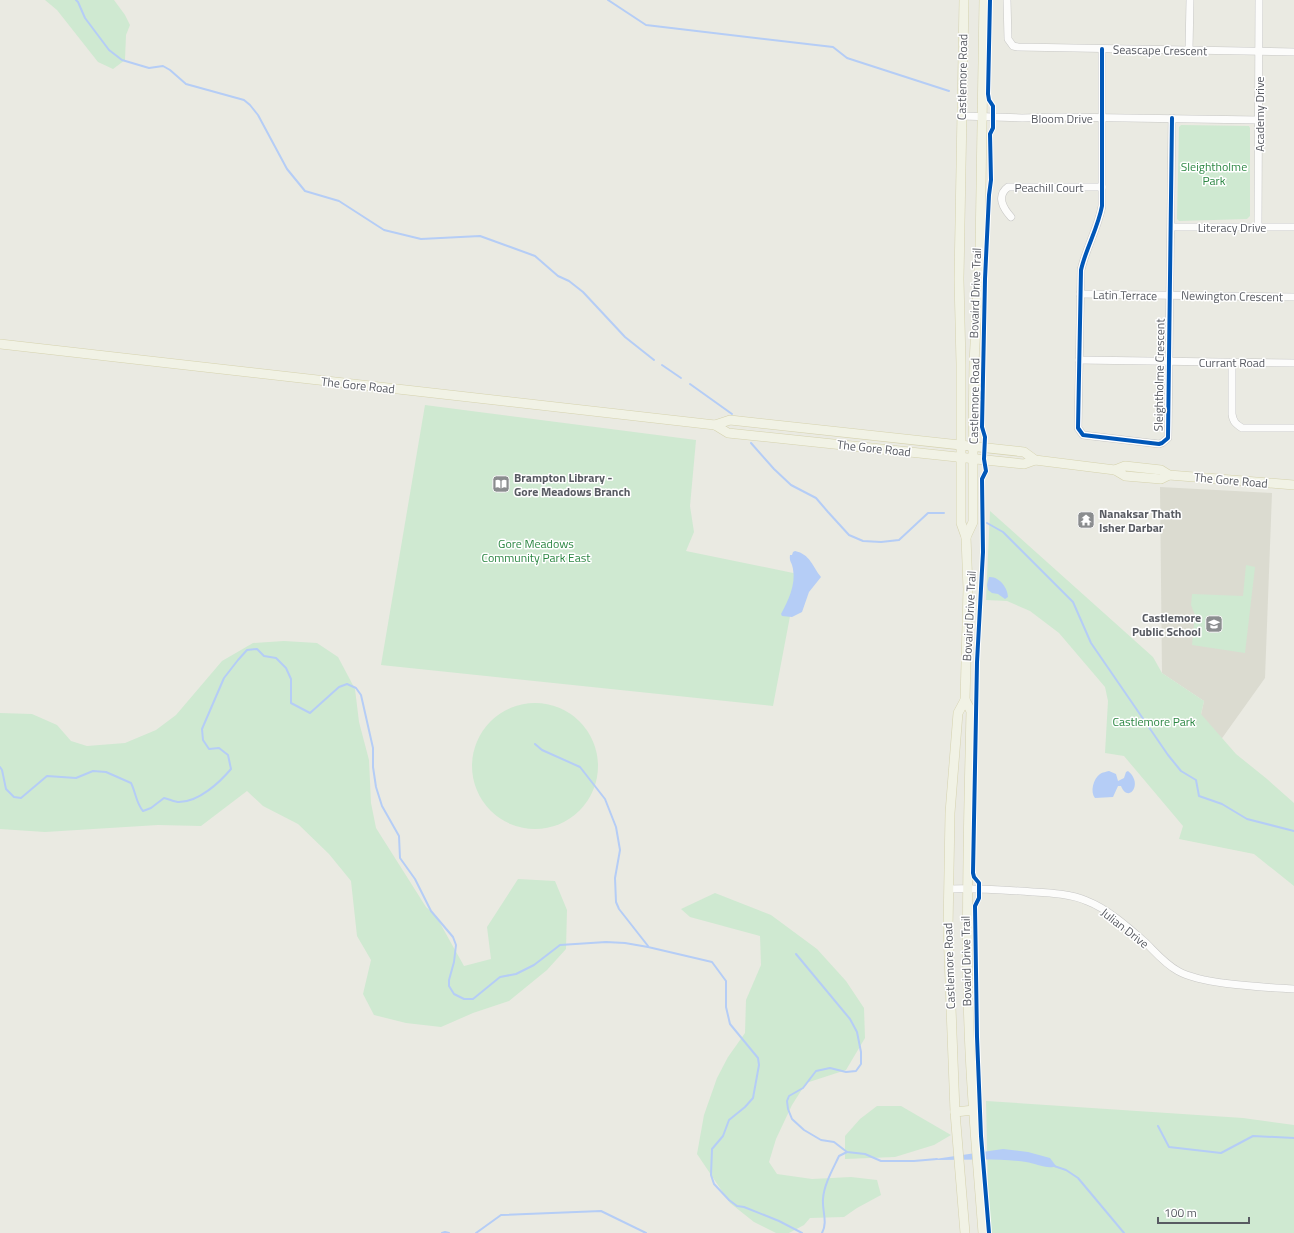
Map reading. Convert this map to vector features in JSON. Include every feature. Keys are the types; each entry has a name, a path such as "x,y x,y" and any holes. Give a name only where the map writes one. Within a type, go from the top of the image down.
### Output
{"main road":[{"name":"Castlemore Road","path":"964,0 959,279 961,364 960,444 961,523 966,537 968,589 965,700 958,713 950,814 948,929 955,1112 965,1233"},
{"name":"Castlemore Road","path":"966,537 973,522 974,363 980,250 984,0"},
{"name":"The Gore Road","path":"0,344 715,425 730,420 960,444 1024,452 1035,460"},
{"name":"The Gore Road","path":"715,425 728,433 1024,464 1035,460 1115,470 1125,466 1156,469 1170,475 1294,485"},
{"path":"772,437 774,425"},
{"name":"Castlemore Road","path":"965,700 971,711 967,888 970,1057 983,1233"},
{"path":"952,1058 970,1057"},
{"path":"955,1112 974,1110"}],"street":[{"name":"Seascape Crescent","path":"1007,0 1007,36 1009,42 1013,46 1018,47 1294,52"},
{"path":"1190,0 1190,50"},
{"name":"Academy Drive","path":"1258,227 1259,0"},
{"name":"Sleightholme Crescent","path":"1102,49 1101,212 1084,256 1081,270 1080,294 1078,428 1080,433 1086,436 1159,444 1168,438 1172,118"},
{"name":"Bloom Drive","path":"962,116 1258,120"},
{"name":"Peachill Court","path":"1011,217 1004,209 1002,202 1004,190 1008,187 1102,187"},
{"name":"Literacy Drive","path":"1171,227 1294,227"},
{"name":"Latin Terrace","path":"1080,294 1170,296"},
{"name":"Newington Crescent","path":"1170,296 1294,297"},
{"name":"Currant Road","path":"1079,360 1294,363"},
{"path":"1232,362 1232,419 1236,424 1242,428 1294,428"},
{"name":"Julian Drive","path":"949,888 979,888 1062,894 1086,900 1107,912 1146,943 1162,960 1178,971 1190,976 1220,982 1294,989"}],"shaded area":[{"name":"Castlemore Public School","path":"1160,487 1272,493 1265,678 1220,741 1200,719 1204,701 1162,673"}],"green space":[{"path":"45,0 114,0 130,25 126,35 125,60 113,69 98,62 57,10"},
{"name":"Sleightholme Park","path":"1181,125 1249,126 1250,216 1247,219 1179,221 1177,219 1179,127"},
{"name":"Gore Meadows Community Park East","path":"425,405 696,440 690,506 694,532 686,551 798,574 773,706 381,665"},
{"name":"Castlemore Park","path":"990,511 1153,657 1162,673 1204,701 1201,714 1236,754 1294,803 1294,886 1254,854 1179,839 1183,826 1124,756 1105,753 1108,701 1105,687 1059,633 1030,611 1007,601 986,600"},
{"path":"1246,565 1255,567 1245,653 1192,645 1195,615 1191,605 1192,594 1243,596"},
{"path":"284,641 317,643 338,657 355,689 359,722 369,760 371,803 376,828 426,907 436,916 464,966 491,959 487,927 518,879 555,881 567,910 566,949 547,970 509,1001 473,1013 441,1027 406,1023 374,1015 363,994 371,960 357,936 351,881 329,854 298,824 263,806 247,791 201,826 158,825 45,832 0,829 0,713 32,714 57,725 71,741 87,746 125,743 156,730 176,715 222,661 253,643"},
{"path":"541,703 565,711 575,717 584,726 593,742 597,754 597,778 593,790 584,806 575,815 559,824 547,828 529,829 505,821 495,815 486,806 477,790 473,778 472,760 480,736 486,726 495,717 511,708 523,704"},
{"path":"715,893 771,915 817,949 846,981 864,1008 865,1038 846,1070 806,1083 792,1105 776,1139 769,1162 777,1174 812,1179 851,1177 877,1180 881,1195 844,1217 810,1218 804,1225 789,1233 776,1233 754,1222 730,1203 697,1154 704,1115 717,1078 728,1057 745,1033 746,1000 761,965 760,936 690,917 681,909"},
{"path":"986,1101 1243,1118 1294,1125 1294,1233 989,1233"},
{"path":"877,1106 901,1106 951,1135 934,1145 895,1157 845,1159 845,1136 860,1119"}],"water":[{"path":"795,551 804,555 811,561 821,577 809,592 802,612 792,617 782,616 781,614 789,598 794,575 790,555 792,555"},
{"path":"989,577 996,578 1005,586 1008,597 1005,599 988,590 987,585"},
{"path":"1109,771 1116,774 1118,781 1124,778 1126,772 1128,771 1133,776 1135,786 1131,793 1127,793 1121,786 1118,786 1113,797 1095,798 1093,795 1094,782 1100,774"},
{"path":"1003,1149 1028,1152 1050,1158 1056,1166 1049,1167 1026,1162 1004,1160 935,1159"}],"waterway":[{"path":"76,0 85,18 109,50 122,60 149,68 163,66 186,84 244,100 250,105 258,115 287,169 305,191 339,201 384,230 421,239 480,236 535,256 558,276 569,281 583,292 625,337 654,360"},
{"path":"608,0 646,25 833,47 847,58 949,91"},
{"path":"662,365 681,378"},
{"path":"690,384 732,414"},
{"path":"751,443 774,469 791,485 816,498 849,535 863,541 881,542 899,540 928,513 944,513"},
{"path":"987,523 1003,532 1073,602 1091,643 1168,755 1181,771 1196,780 1199,796 1222,804 1247,819 1294,831"},
{"path":"0,767 6,789 14,797 21,798 47,776 76,778 93,771 106,772 131,783 139,805 143,811 151,808 164,798 176,802 194,799 215,785 231,769 228,755 219,748 209,749 203,740 202,729 224,678 247,650 257,649 264,656 276,658 286,668 291,679 291,703 310,713 339,687 347,684 356,688 361,695 373,748 373,767 376,787 382,806 399,836 400,858 415,879 431,911 453,937 456,945 454,962 449,980 449,986 454,994 464,999 473,999 500,977 516,974 534,965 560,945 606,942 625,943 712,962 726,981 726,1007 730,1024 758,1058 759,1065 753,1098 745,1107 729,1120 723,1136 712,1149 711,1175 714,1184 737,1206 744,1207 779,1221 802,1233"},
{"path":"535,744 542,750 580,767 605,799 616,827 620,850 615,878 616,902 619,909 648,946"},
{"path":"796,954 850,1019 857,1032 861,1052 861,1064 856,1071 846,1072 830,1068 816,1071 803,1088 789,1096 787,1101 788,1109 792,1119 804,1130 821,1140 834,1142 847,1152 865,1154 881,1161 937,1159"},
{"path":"1158,1126 1169,1147 1221,1153 1253,1136 1294,1138"},
{"path":"822,1233 825,1225 823,1203 825,1188 839,1156 847,1152"},
{"path":"1054,1166 1066,1170 1078,1178 1124,1233"},
{"path":"476,1233 501,1215 601,1211 646,1233"},
{"path":"442,1233 449,1233"}],"cycle path":[{"name":"Bovaird Drive Trail","path":"989,1233 981,1136 977,1037 975,906 979,898 979,883 974,877 973,873 977,662 983,552 982,479 986,471 984,459 985,437 982,427 985,279 991,180 990,134 993,128 993,106 989,100 988,94 990,0"},
{"path":"1102,49 1102,206 1081,270 1078,428 1083,435 1159,444 1168,438 1172,118"}],"place":[{"name":"Brampton Library - Gore Meadows Branch","path":"501,484"},
{"name":"Nanaksar Thath Isher Darbar","path":"1086,520"},
{"name":"Castlemore Public School","path":"1214,624"}]}
